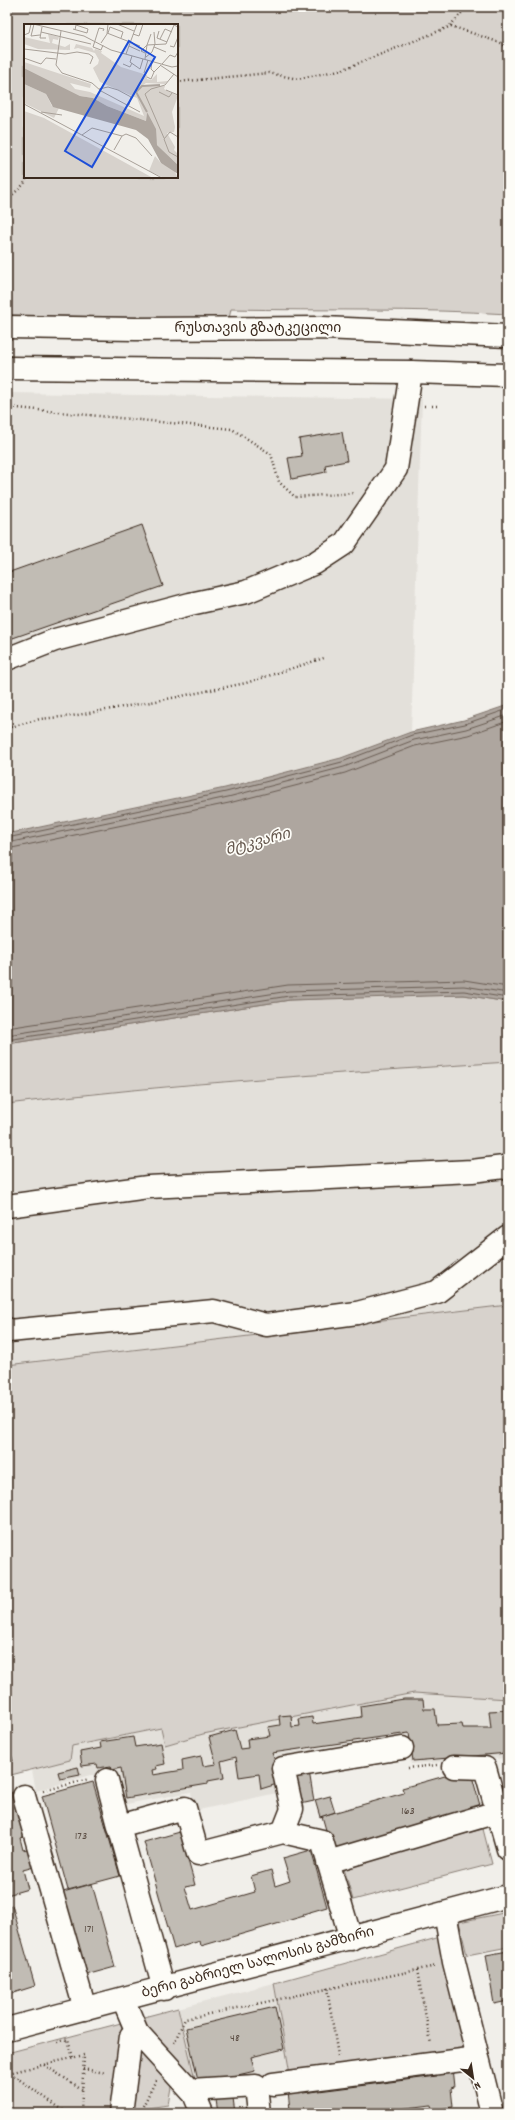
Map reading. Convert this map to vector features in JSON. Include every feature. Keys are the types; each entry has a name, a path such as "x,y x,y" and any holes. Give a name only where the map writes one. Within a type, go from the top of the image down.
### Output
{"main road":[{"name":"რუსთავის გზატკეცილი","path":"7,327 136,329 323,328 508,336"},
{"path":"7,368 411,372 508,375"},
{"path":"7,659 55,640 190,604 246,592 315,563 344,544 396,469 411,372"},
{"path":"7,1206 148,1187 472,1171 504,1167 508,1169"},
{"path":"7,1330 214,1311 266,1325 357,1314 437,1292 508,1237"},
{"path":"283,1832 292,1809 282,1768 402,1748"},
{"path":"454,1767 485,1768 499,1784 497,1812 508,1849"},
{"path":"107,1780 164,1989"},
{"path":"24,1796 85,2009"},
{"path":"119,1826 185,1808 198,1854 283,1832 322,1841 351,1939"},
{"path":"328,1862 497,1812"},
{"name":"ბერი გაბრიელ სალოსის გამზირი","path":"7,2029 164,1989 508,1896"},
{"path":"445,1913 454,1962 492,2113"},
{"path":"123,1999 137,2032 190,2090 199,2104 202,2113"},
{"path":"121,2113 131,2036 137,2032"},
{"path":"273,2084 435,2051 478,2058"},
{"path":"190,2090 256,2086 259,2113"}],"path":[{"path":"178,82 269,73 298,79 344,69 450,26 467,7"},
{"path":"450,26 501,43 508,48"},
{"path":"7,200 24,184 27,178"},
{"path":"7,407 232,429 271,454 279,482 295,497 381,491"},
{"path":"7,728 40,719 72,716 246,683 324,658"},
{"path":"402,1748 406,1768 448,1764 454,1767"},
{"path":"24,1796 90,1779 107,1780"},
{"path":"185,2018 454,1962"},
{"path":"417,1970 435,2051"},
{"path":"327,1988 338,2056 346,2056"},
{"path":"58,2042 68,2039 73,2058"},
{"path":"424,2046 435,2051"},
{"path":"67,2113 9,2073 84,2055 80,2113"},
{"path":"44,2065 82,2089"}],"shaded area":[{"path":"7,7 508,7 508,314 404,310 231,309 229,319 7,315"},
{"path":"7,393 422,399 411,732 341,758 225,788 7,834"},
{"path":"416,995 464,995 508,1002 508,1062 194,1084 7,1104 7,1044 290,1000"},
{"path":"508,1062 508,1305 7,1365 7,1104 69,1096 332,1073"},
{"path":"508,1305 508,1699 414,1693 203,1734 165,1745 161,1728 72,1746 70,1760 7,1776 7,1365"},
{"path":"414,1693 508,1699 508,1758 411,1764 407,1740 279,1759 286,1791 194,1811 191,1792 121,1805 116,1775 90,1775 36,1791 32,1770 70,1760 72,1746 161,1728 165,1745 203,1734"},
{"path":"483,1829 492,1864 353,1900 343,1865"},
{"path":"508,1912 508,1947 467,1955 459,1922"},
{"path":"444,1936 471,2053 290,2074 274,1983"},
{"path":"274,1983 290,2074 197,2087 178,2008"},
{"path":"178,2008 197,2087 171,2087 168,2105 113,2113 7,2113 7,2053"}],"water":[{"name":"მტკვარი","path":"508,705 508,1002 464,995 290,1000 7,1044 7,834 225,788 341,758 411,732 464,720"}],"building":[{"path":"342,432 347,461 325,465 326,472 292,479 288,458 302,456 299,439"},
{"path":"142,525 163,586 7,640 7,573"},
{"path":"404,1699 423,1699 424,1709 435,1709 437,1725 462,1724 463,1728 491,1728 489,1711 508,1710 508,1753 413,1761 409,1733 272,1753 279,1771 277,1784 261,1789 259,1774 239,1777 236,1757 221,1761 224,1778 208,1781 208,1784 126,1798 121,1768 112,1770 111,1766 98,1768 97,1764 82,1766 80,1752 101,1748 100,1742 133,1737 135,1747 161,1743 165,1764 156,1766 157,1769 152,1770 153,1775 183,1770 182,1760 201,1756 203,1766 216,1764 209,1737 235,1730 240,1749 248,1748 247,1739 270,1736 268,1727 280,1725 279,1716 291,1715 292,1727 300,1726 299,1719 312,1717 313,1724 361,1717 360,1706"},
{"path":"7,1746 9,1746 13,1761 7,1763"},
{"path":"78,1767 80,1775 60,1779 58,1772"},
{"path":"470,1769 481,1809 332,1851 322,1816 404,1793 402,1788"},
{"path":"309,1771 314,1801 296,1805 290,1775"},
{"path":"93,1782 120,1876 68,1890 42,1796"},
{"path":"7,1788 16,1798 26,1836 20,1838 23,1850 30,1848 34,1867 23,1870 28,1889 7,1895"},
{"path":"330,1796 335,1812 320,1817 315,1800"},
{"path":"180,1832 195,1885 185,1887 192,1910 255,1892 251,1876 271,1870 275,1886 290,1881 283,1858 311,1850 327,1907 303,1914 304,1916 201,1946 200,1941 174,1949 144,1842"},
{"path":"92,1884 115,1967 86,1975 63,1892"},
{"path":"12,1905 35,1986 10,1994 7,1983 7,1907"},
{"path":"508,1951 508,2001 494,2004 486,1955"},
{"path":"275,2007 284,2049 251,2057 255,2071 199,2084 186,2028"},
{"path":"452,2068 454,2087 451,2088 453,2107 432,2110 431,2105 368,2113 295,2113 295,2109 290,2110 288,2091 303,2089 303,2093 437,2076 436,2070"},
{"path":"233,2098 235,2113 218,2113 216,2100"}]}
